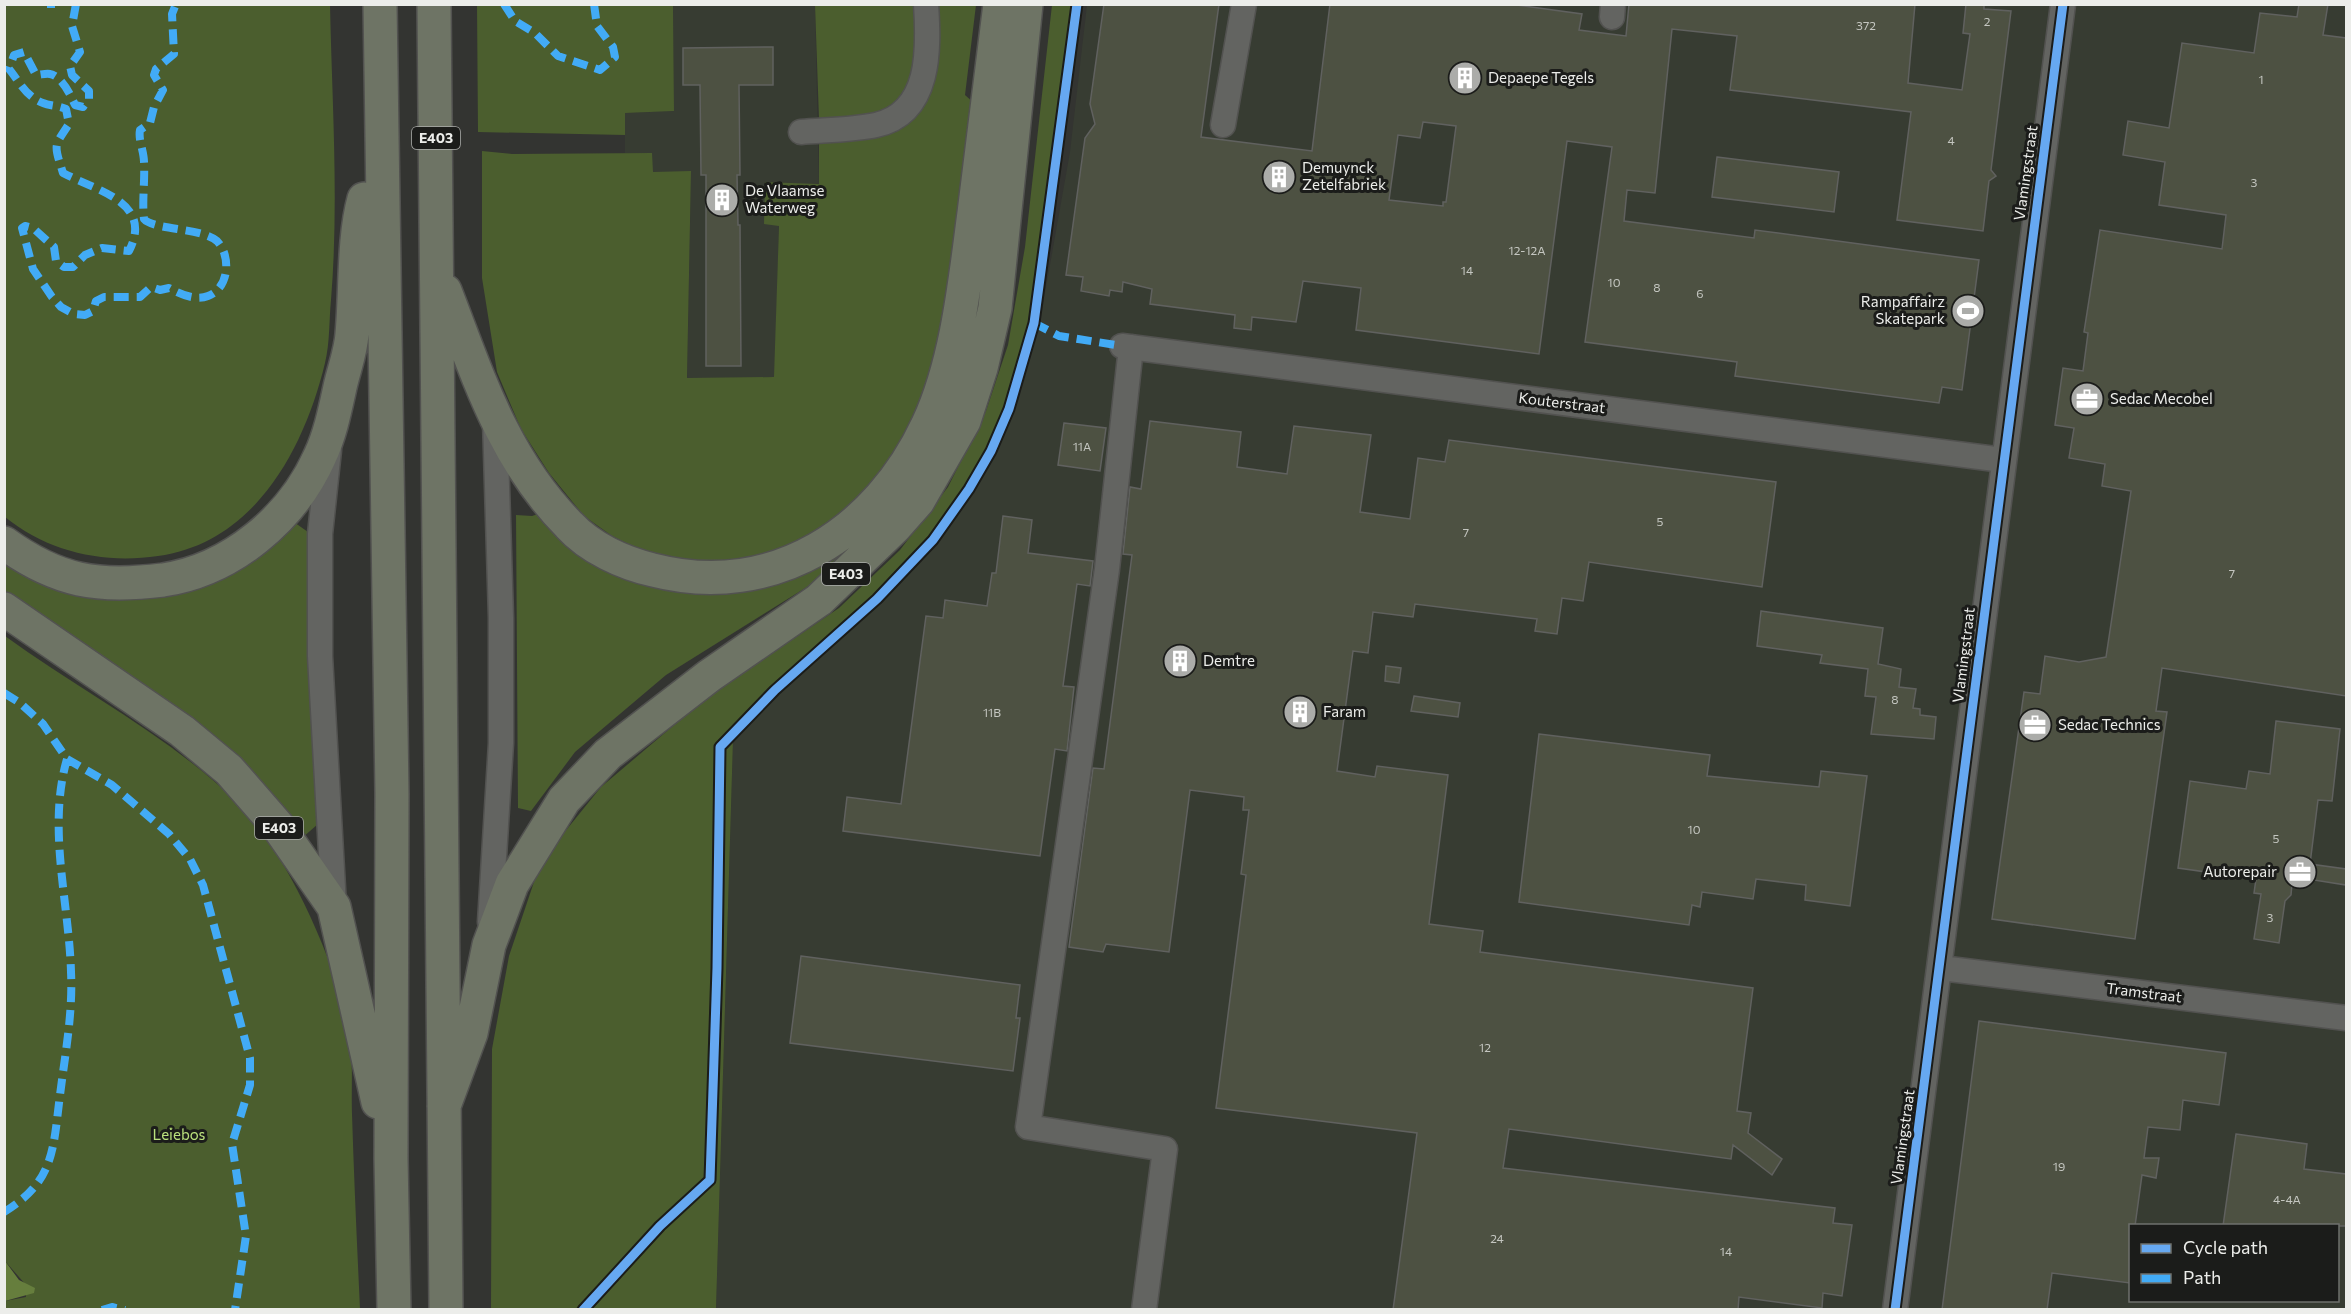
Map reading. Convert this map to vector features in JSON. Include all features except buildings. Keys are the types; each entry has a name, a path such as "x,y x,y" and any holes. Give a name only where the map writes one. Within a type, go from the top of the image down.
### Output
{"highway":[{"name":"E403","path":"380,4 380,142 392,794 391,1158 394,1310"},
{"name":"E403","path":"434,4 446,1310"},
{"name":"E403","path":"437,271 495,420 525,473 570,527 607,553 633,565 681,577 755,575 792,563 822,549 876,503 908,464 929,421 955,338 971,238 1000,4"},
{"name":"E403","path":"444,1106 471,1033 489,945 512,884 536,841 564,800 608,754 709,676 819,600 895,528 918,501 964,421 981,368 995,308 1026,4"},
{"name":"E403","path":"4,543 24,557 63,575 100,584 176,578 218,564 247,545 277,519 302,489 321,456 332,420 352,337 362,208 380,142"},
{"name":"E403","path":"4,609 182,731 229,770 277,825 334,907 391,1158"}],"street":[{"path":"801,132 876,125 897,116 913,102 924,76 929,45 926,4"},
{"path":"1223,125 1244,4"},
{"name":"Vlamingstraat","path":"1895,1310 1941,968 2003,460 2063,4"},
{"name":"Kouterstraat","path":"1144,1310 1165,1149 1028,1127 1107,569 1126,346 2003,460"},
{"path":"332,420 320,534 320,634 323,744 334,907"},
{"path":"489,945 501,743 501,618 495,420"},
{"name":"Tramstraat","path":"1941,968 2346,1018"}],"shaded area":[{"path":"673,5 836,5 815,6 819,184 766,182 779,225 775,377 687,379 691,172 652,172 652,153 625,153 625,113 674,111"},
{"path":"1087,5 2346,5 2346,1309 716,1310 733,740 784,687 901,580 936,542 975,489 996,453 1027,368 1042,310 1070,152"},
{"path":"5,1261 19,1280 35,1288 34,1293 5,1301"}],"green space":[{"path":"4,5 330,5 334,226 329,340 325,363 304,428 270,487 247,512 222,533 192,548 137,558 77,553 39,539 5,517"},
{"path":"477,5 673,5 674,111 625,113 625,135 478,132"},
{"path":"815,5 917,5 917,38 913,70 908,84 899,97 887,107 865,117 819,119"},
{"path":"935,5 976,5 965,95 974,103 948,319 927,399 904,446 861,503 817,537 734,565 686,563 642,551 612,536 584,516 549,473 521,429 497,372 482,278 482,151 512,154 652,153 653,172 691,171 687,378 774,377 779,226 764,224 765,182 819,184 819,138 916,109"},
{"path":"1052,5 1072,5 1031,315 1017,372 989,447 970,482 932,537 898,575 734,727 739,733 733,740 716,1309 491,1310 492,1049 509,956 535,879 563,834 601,787 706,698 839,608 900,550 948,487 986,411 1008,345 1025,247"},
{"path":"980,246 984,309 922,476 831,572 666,675 575,752 531,811 518,808 516,515 532,516 541,513 728,591 886,503"},
{"path":"291,520 308,532 313,551 318,824 302,838 5,596 4,557 100,595"},
{"name":"Leiebos","path":"5,636 154,735 211,778 255,822 290,875 332,968 350,1035 360,1309 5,1309 5,1301 26,1297 26,1285 5,1261"}],"marked path":[{"path":"47,4 55,4"},
{"path":"76,4 72,26 80,52 70,66 72,75 89,91 89,99 83,107 75,105 66,87 58,78 48,74 36,75 24,52 14,55 9,69 32,97 46,104 66,109 69,124 57,147 63,173 118,200 128,210 134,221 135,234 129,251 102,248 85,255 73,267 64,267 56,261 54,247 33,228 25,226 22,228 33,269 52,297 61,307 74,314 85,315 93,311 96,301 104,297 140,297 151,287 160,290 169,288 198,298 215,292 224,279 225,254 217,241 201,234 149,223 144,219 144,162 140,130 150,123 154,107 163,90 154,75 156,69 174,54 172,14 176,4"},
{"path":"504,4 515,21 535,33 558,56 600,70 615,57 613,47 597,26 594,4"},
{"path":"1034,323 1059,336 1122,346"},
{"path":"4,693 20,703 43,724 67,759 112,785 169,834 190,859 203,885 250,1058 250,1085 232,1144 246,1236 235,1310"},
{"path":"4,1212 33,1188 42,1176 53,1148 71,1003 71,972 59,838 61,785 67,759"},
{"path":"102,1310 112,1307 125,1310"}],"cycle path":[{"path":"583,1310 660,1226 710,1180 717,968 720,747 775,690 877,599 933,540 969,489 991,451 1009,409 1034,323 1077,4"},
{"path":"1895,1310 2063,4"}],"place":[{"name":"Depaepe Tegels","path":"1465,78"},
{"name":"Demuynck Zetelfabriek","path":"1279,177"},
{"name":"De Vlaamse Waterweg","path":"722,200"},
{"name":"Rampaffairz Skatepark","path":"1968,311"},
{"name":"Sedac Mecobel","path":"2087,399"},
{"name":"Demtre","path":"1180,661"},
{"name":"Faram","path":"1300,712"},
{"name":"Sedac Technics","path":"2035,725"},
{"name":"Autorepair","path":"2300,872"}]}
